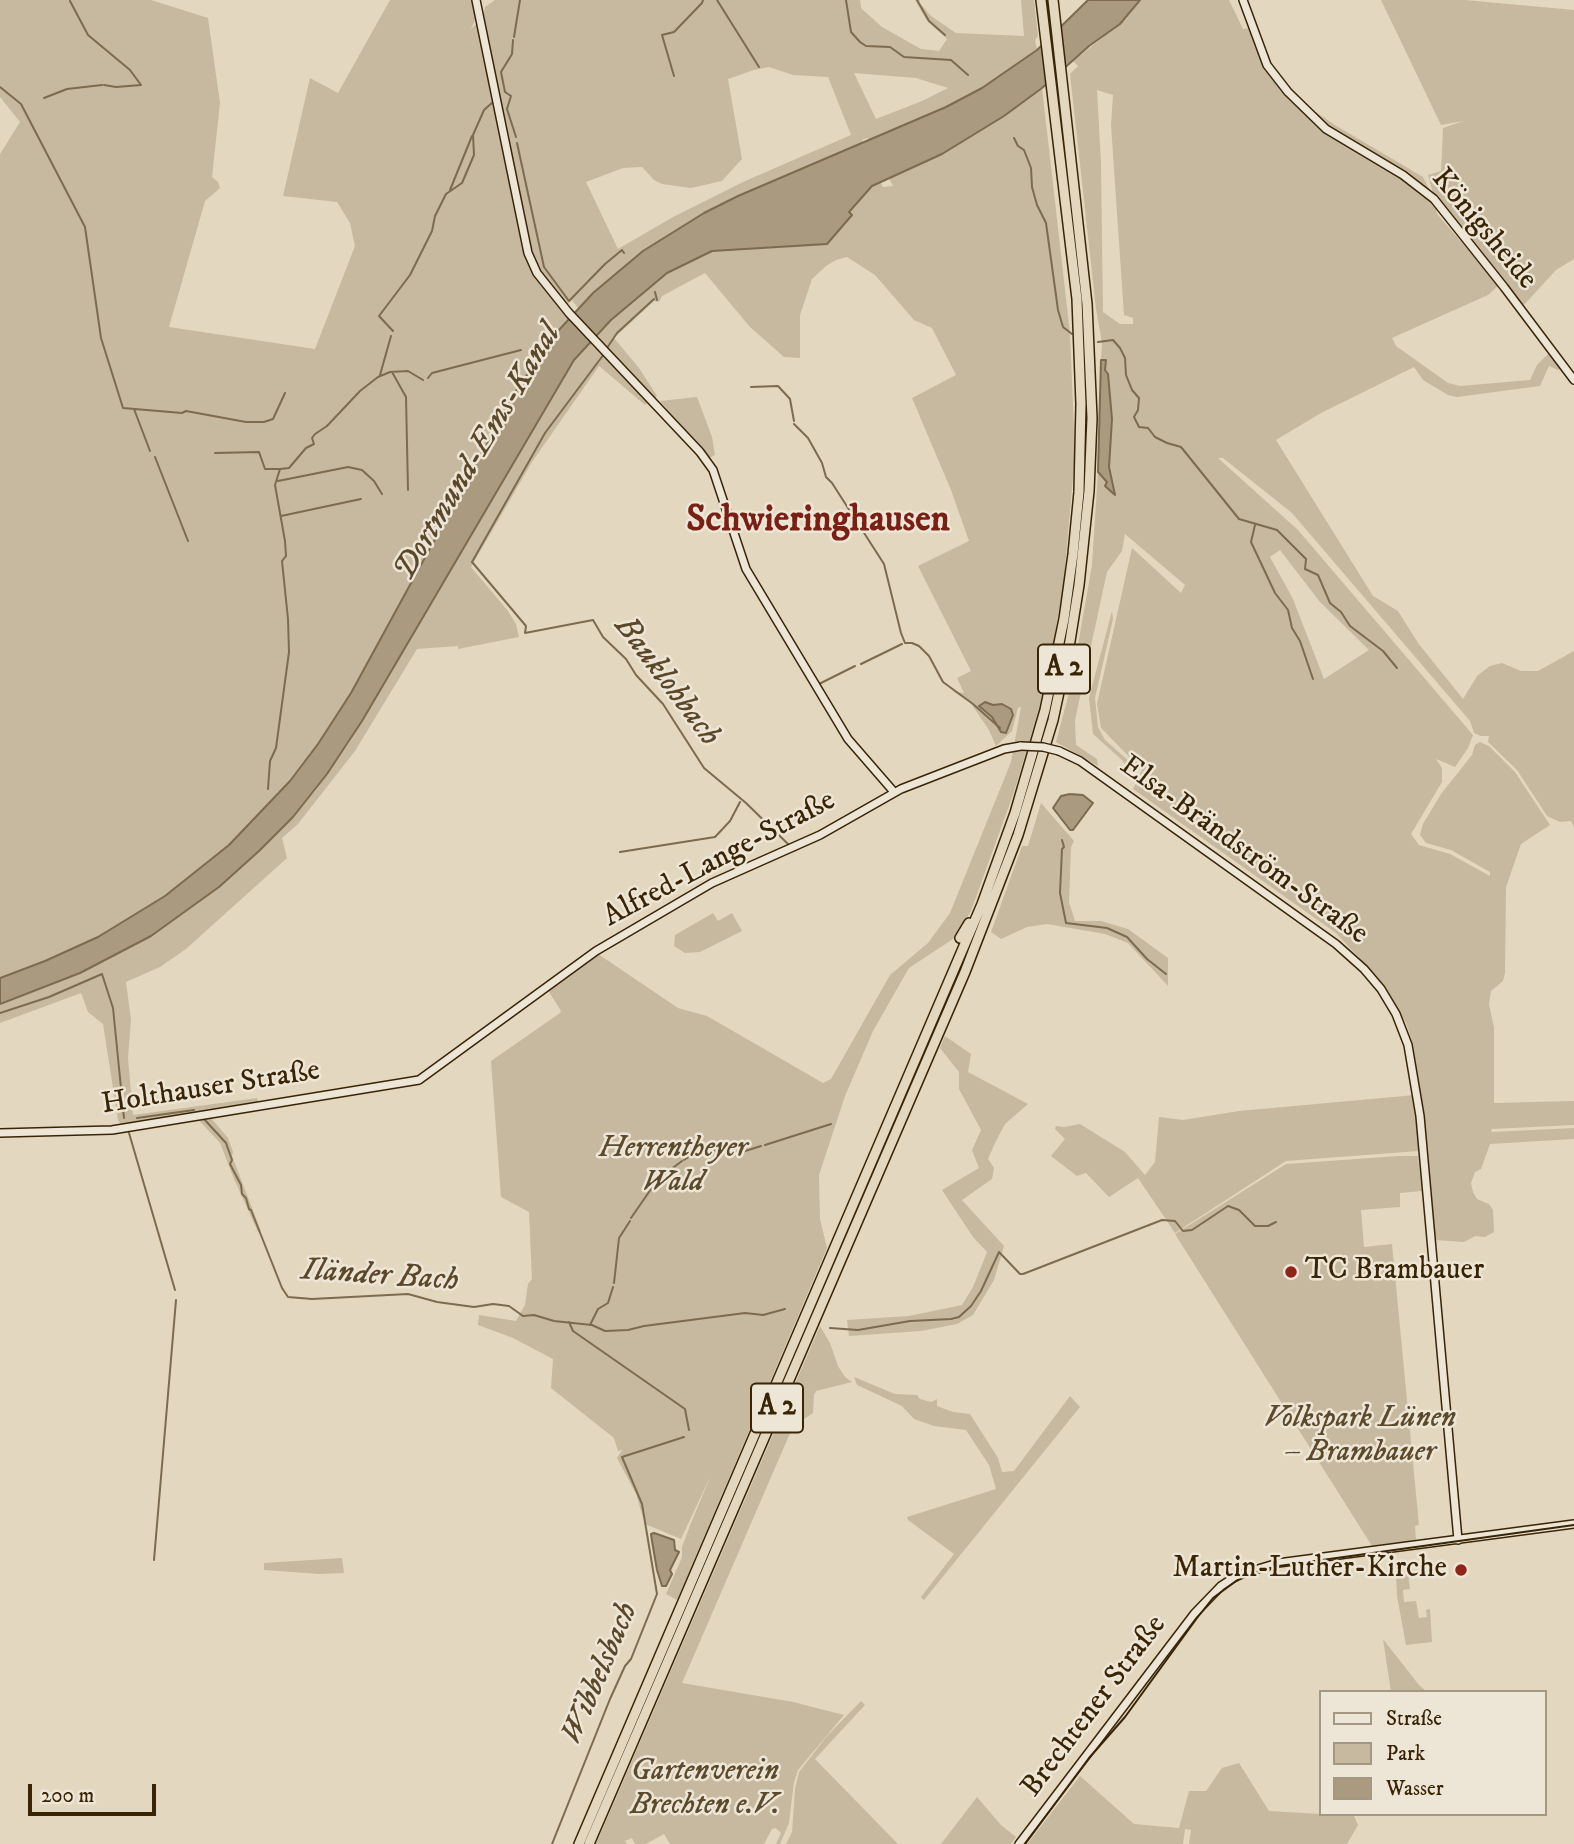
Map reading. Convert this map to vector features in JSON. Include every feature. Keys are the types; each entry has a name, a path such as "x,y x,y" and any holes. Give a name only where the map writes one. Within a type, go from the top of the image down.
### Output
{"highway":[{"name":"A 2","path":"579,1844 982,904 1015,813 1047,700 1064,619 1076,526 1081,429 1078,319 1041,0"},
{"name":"A 2","path":"589,1844 960,984 1014,845 1046,746 1062,680 1079,584 1087,515 1091,439 1087,304 1053,0"},
{"path":"960,938 971,916 982,904"},
{"path":"828,1248 828,1266"}],"street":[{"path":"477,0 528,253 537,274 569,313 701,452 713,470 746,569 848,739 894,792"},
{"name":"Königsheide","path":"1243,0 1267,65 1288,92 1326,129 1404,175 1434,199 1574,380"},
{"name":"Alfred-Lange-Straße","path":"427,1076 596,951 719,880 820,835 894,792 1004,749 1021,746"},
{"name":"Elsa-Brändström-Straße","path":"1021,746 1059,751 1080,761 1336,944 1381,989 1396,1014 1408,1045 1420,1116 1458,1539"},
{"name":"Holthauser Straße","path":"0,1133 121,1129 419,1080 427,1076"},
{"name":"Brechtener Straße","path":"1018,1844 1194,1614 1226,1583 1251,1570 1278,1563 1574,1524"}],"green space":[{"path":"0,0 151,0 208,18 220,103 212,177 220,188 205,201 169,327 315,349 355,246 350,223 337,202 283,196 310,78 338,93 390,0 476,0 479,12 471,29 483,17 485,7 495,0 860,0 861,8 882,27 921,49 939,51 947,39 927,21 915,0 920,0 931,16 956,33 1024,36 1021,0 1034,0 1038,36 1035,40 1037,50 967,97 870,140 862,140 863,143 704,213 643,251 578,308 572,300 563,309 569,319 541,353 517,389 351,693 290,781 229,845 165,896 119,926 86,943 0,978 0,154 20,122 0,97","holes":["769,67 793,75 828,77 851,135 743,182 673,217 618,249 586,182 623,168 642,167 654,180 662,184 691,188 722,181 742,159 728,79","854,73 916,78 948,88 876,119"]},
{"path":"1140,0 1229,0 1243,29 1250,28 1258,53 1273,79 1286,92 1335,125 1423,177 1434,199 1437,214 1499,285 1488,295 1392,338 1396,346 1448,383 1460,386 1530,380 1537,365 1548,354 1560,369 1549,366 1540,386 1457,397 1448,395 1423,380 1414,367 1321,413 1276,440 1373,596 1398,611 1418,643 1463,699 1477,676 1490,666 1502,663 1521,671 1538,671 1574,651 1574,827 1571,821 1560,822 1547,816 1517,770 1488,742 1489,736 1474,733 1470,721 1292,513 1223,458 1218,458 1298,530 1473,735 1455,767 1436,759 1442,768 1442,782 1411,834 1419,845 1450,854 1490,876 1490,872 1451,850 1426,843 1420,835 1423,824 1441,794 1472,755 1475,745 1480,742 1489,746 1515,772 1550,825 1521,844 1506,887 1505,973 1503,981 1491,991 1489,1004 1494,1028 1494,1103 1574,1101 1574,1125 1492,1129 1491,1132 1574,1128 1574,1139 1490,1144 1481,1169 1475,1172 1471,1183 1477,1199 1489,1204 1493,1210 1494,1232 1485,1237 1475,1236 1464,1242 1435,1240 1413,1044 1406,1023 1384,985 1336,933 1133,789 1142,770 1101,728 1097,704 1132,548 1181,593 1185,585 1125,534 1122,551 1107,572 1075,720 1076,745 1097,759 1098,766 1056,742 1071,685 1092,565 1098,472 1115,493 1109,467 1112,419 1108,374 1105,370 1106,360 1101,360 1102,343 1070,74 1078,66 1073,61 1126,19","holes":["1097,90 1113,95 1111,125 1124,315 1133,318 1133,324 1120,324 1103,312","1280,550 1320,602 1369,650 1324,679 1293,599 1270,557"]},
{"path":"1381,0 1465,0 1574,10 1574,259 1556,270 1523,306 1433,193 1428,175 1441,171 1443,128 1463,121 1441,125"},
{"name":"Herrentheyer Wald","path":"1042,88 1070,333 1075,454 1064,580 1039,708 1014,792 971,911 956,937 909,968 873,1031 845,1096 819,1175 820,1219 827,1248 677,1600 666,1594 711,1475 681,1539 645,1524 636,1494 617,1458 622,1450 618,1451 614,1438 551,1388 553,1359 513,1338 478,1325 479,1315 516,1321 525,1305 528,1284 532,1279 529,1212 501,1197 491,1061 560,1013 546,987 596,951 678,1008 707,1016 823,1083 831,1079 890,975 928,943 950,913 1011,762 1021,707 1018,708 1012,731 996,746 989,730 970,702 952,691 964,693 957,678 971,671 918,566 969,541 951,490 912,398 956,375 932,328 914,320 875,275 847,257 826,266 812,279 800,315 800,358 784,357 750,327 705,273 662,296 659,302 654,301 614,338 639,368 657,396 645,405 599,366 532,462 471,567 508,611 516,624 519,637 458,649 458,646 417,649 355,751 298,824 282,838 287,858 186,949 160,967 126,982 131,1020 128,1058 133,1115 257,1098 258,1102 205,1111 228,1138 232,1156 261,1231 258,1232 220,1143 192,1113 124,1128 118,1120 103,1024 88,1012 81,993 0,1023 0,1004 80,973 151,936 219,887 270,840 315,791 349,743 574,360 591,342 599,350 605,345 596,336 632,300 667,273 712,251 827,243 872,186 880,182 883,187 893,186 889,178 922,164 972,136"},
{"path":"697,397 712,437 715,455 709,458 660,401"},
{"path":"1112,611 1113,619 1095,698 1098,727 1105,740 1135,768 1132,774 1122,760 1093,734 1089,698"},
{"path":"1041,803 1074,841 1071,847 1069,902 1075,921 1101,921 1128,929 1168,958 1168,986 1128,943 1105,934 1047,924 1027,927 1001,939 991,932 1022,846 1028,846"},
{"path":"713,913 718,921 732,913 742,931 700,952 685,953 674,946 675,935"},
{"path":"945,1036 971,1054 968,1072 1028,1104 1005,1124 995,1143 988,1159 994,1168 992,1179 962,1200 1004,1246 994,1280 973,1315 957,1324 921,1331 849,1336 847,1320 909,1316 962,1305 973,1287 987,1252 973,1237 942,1190 979,1168 972,1150 981,1130 959,1089 959,1072 940,1048"},
{"path":"1415,1095 1419,1151 1286,1161 1175,1233 1138,1178 1109,1197 1086,1173 1077,1176 1051,1156 1065,1139 1055,1129 1056,1126 1080,1124 1125,1152 1145,1175 1155,1162 1159,1117 1183,1120 1239,1111"},
{"name":"Volkspark Lünen – Brambauer","path":"1418,1156 1422,1191 1400,1193 1400,1207 1361,1210 1364,1247 1392,1244 1419,1525 1415,1526 1416,1540 1372,1546 1175,1234 1286,1164"},
{"name":"Gartenverein Brechten e.V.","path":"820,1326 830,1343 838,1366 852,1382 816,1391 813,1413 801,1421 797,1417 682,1683 793,1702 844,1715 798,1770 789,1823 780,1844 776,1844 781,1833 776,1828 772,1829 764,1844 670,1844 664,1834 646,1844 635,1844 632,1838 625,1841 627,1844 596,1844"},
{"path":"854,1377 895,1394 917,1395 920,1399 931,1402 937,1399 937,1406 970,1414 998,1458 1002,1472 1014,1471 1070,1396 1080,1407 924,1600 921,1597 954,1554 907,1517 996,1489 989,1465 966,1430 934,1426 914,1419 902,1406 857,1385"},
{"path":"342,1558 344,1573 264,1570 264,1563"},
{"path":"1408,1573 1410,1589 1403,1590 1404,1602 1416,1601 1419,1618 1427,1617 1426,1610 1430,1609 1432,1642 1406,1645 1396,1576 1405,1578 1402,1574"},
{"path":"1383,1639 1425,1690 1391,1690"},
{"path":"861,1701 865,1705 815,1759 898,1844 786,1844 792,1832 799,1772 827,1736"},
{"path":"1239,1763 1269,1811 1318,1814 1318,1816 1354,1816 1358,1825 1347,1844 1189,1844 1191,1830 1185,1829 1183,1844 1027,1844 1080,1776 1134,1824 1179,1828 1189,1791 1206,1791 1222,1768"},
{"path":"977,1797 1001,1825 1016,1837 1011,1844 941,1844"}],"water":[{"path":"1088,0 1140,0 1120,24 1004,116 942,154 872,186 849,212 852,215 827,244 712,251 667,273 611,320 574,360 362,721 327,774 293,817 219,887 151,936 80,973 0,1004 0,978 98,937 165,896 229,845 290,781 351,693 517,389 558,331 593,293 643,251 704,213 946,107 982,88 1037,50"},
{"path":"1101,360 1106,360 1105,370 1108,374 1112,419 1109,467 1115,495 1105,486 1107,482 1098,472"},
{"path":"985,702 1002,704 1011,709 1013,715 1006,733 1001,732 992,717 979,706"},
{"path":"1083,795 1093,803 1073,830 1070,830 1053,808 1061,796"},
{"path":"651,1534 674,1540 675,1550 679,1552 666,1586 662,1586 657,1570"}],"waterway":[{"path":"514,37 520,0"},
{"path":"674,76 662,35 674,32 703,0"},
{"path":"717,0 759,67"},
{"path":"846,0 851,32 866,46 890,47 904,57 951,60 968,75"},
{"path":"917,0 929,21 945,35"},
{"path":"70,1 88,35 130,70 141,85 104,85"},
{"path":"513,40 512,54 501,72 505,92 511,96 507,109 516,137"},
{"path":"44,98 67,89 102,85"},
{"path":"0,87 21,104 85,227 101,338 123,408 182,413 186,411 246,422 264,422 273,419 285,393"},
{"path":"393,331 379,316 410,275 432,231 435,216 446,194 462,183 474,155 473,135 484,110 493,102"},
{"path":"450,190 472,136"},
{"path":"1014,138 1024,150 1031,168 1032,187 1046,223 1058,310 1063,327 1072,334"},
{"path":"517,143 544,267 569,301 605,264 622,250 624,253"},
{"name":"Bauklohbach","path":"655,292 657,300"},
{"name":"Bauklohbach","path":"607,348 617,333 654,299"},
{"path":"380,375 391,336"},
{"path":"1098,342 1113,340 1125,358 1126,375 1132,390 1139,398 1134,417 1139,427 1148,428 1155,437 1181,447 1239,519 1277,530 1306,559 1305,569 1318,575 1330,603 1341,612 1350,626 1383,651 1397,668"},
{"name":"Dortmund-Ems-Kanal","path":"428,378 432,373 521,350"},
{"name":"Bauklohbach","path":"604,354 545,433 472,562 526,626 525,633 593,620 603,637 626,659 636,675 663,704 704,768 746,803 788,844"},
{"path":"268,789 270,761 276,748 289,652 282,561 286,556 285,541 275,485 280,469 289,468 306,448 314,444 312,438 315,434 327,426 360,391 378,377 390,372 408,371 423,380"},
{"path":"392,372 406,397 408,490"},
{"path":"751,387 778,386 790,399 794,421"},
{"path":"134,409 150,451"},
{"path":"794,424 808,438 822,463 826,477 884,564 901,633 905,643 911,643"},
{"path":"215,453 259,452 265,469 280,469"},
{"path":"155,457 188,541"},
{"path":"278,481 348,467 362,470 374,481 382,494"},
{"path":"281,516 361,499"},
{"path":"1255,525 1251,542 1275,593 1288,610 1292,628 1300,641 1313,679"},
{"path":"912,643 929,656 943,682 1000,728"},
{"path":"861,664 902,644"},
{"path":"819,684 855,666"},
{"path":"620,852 715,837 730,821 740,802"},
{"path":"1062,840 1064,847 1060,893 1066,923 1107,928 1127,937 1147,959 1166,974"},
{"name":"Iländer Bach","path":"0,1013 49,997 102,974 113,1008 124,1118"},
{"name":"Iländer Bach","path":"137,1118 194,1110"},
{"name":"Iländer Bach","path":"204,1119 226,1143 232,1160 230,1164 241,1185 242,1194 288,1297 312,1299 408,1294 437,1302 474,1307 493,1304 509,1306 523,1316 534,1315 554,1321 592,1325 605,1331 745,1313 763,1315 785,1309"},
{"path":"765,1145 831,1124"},
{"path":"129,1133 175,1290"},
{"path":"695,1153 709,1150 742,1152 761,1146"},
{"path":"684,1160 690,1156"},
{"path":"631,1218 658,1179 682,1161"},
{"name":"Iländer Bach","path":"830,1328 858,1330 910,1321 959,1317 981,1291 999,1252 1023,1274 1162,1220 1175,1221 1183,1231 1192,1230 1228,1206 1239,1210 1255,1226 1268,1226 1276,1222"},
{"path":"614,1283 619,1238 630,1221"},
{"path":"590,1325 598,1309 608,1303 613,1287"},
{"path":"154,1560 176,1300"},
{"name":"Wibbelsbach","path":"569,1322 573,1331 685,1409 689,1430"},
{"name":"Wibbelsbach","path":"552,1844 610,1699 631,1659 657,1594 642,1504 622,1457 684,1437"}],"tram line":[{"path":"1025,1844 1089,1758 1125,1717 1213,1598 1236,1581 1258,1571 1279,1566 1574,1525"}],"place":[{"name":"TC Brambauer","path":"1291,1272"},
{"name":"Martin-Luther-Kirche","path":"1461,1570"}],"district":[{"name":"Schwieringhausen","path":"818,522"}]}
